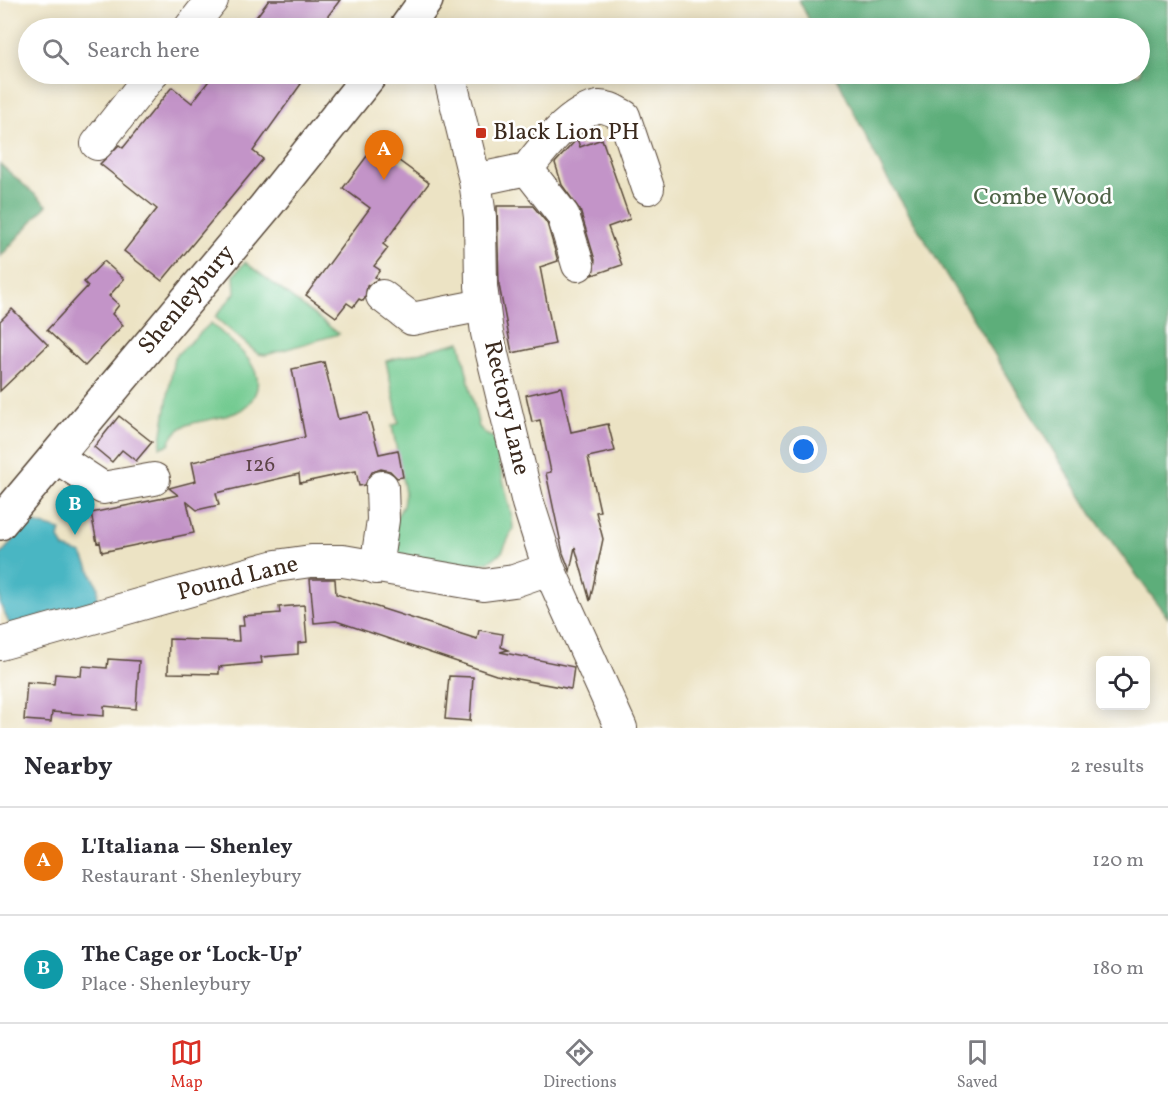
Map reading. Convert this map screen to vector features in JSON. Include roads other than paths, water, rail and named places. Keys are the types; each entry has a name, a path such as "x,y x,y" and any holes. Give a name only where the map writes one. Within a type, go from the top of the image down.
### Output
{"main road":[{"name":"Shenleybury","path":"0,523 265,207 363,84"}],"street":[{"path":"198,18 212,0"},
{"path":"97,144 144,84"},
{"name":"Rectory Lane","path":"451,84 475,180 480,217 483,305 487,333 525,492 549,569 621,728"},
{"path":"475,180 527,169 550,137 597,107 612,109 624,116 648,188"},
{"path":"527,169 562,215 578,265"},
{"path":"382,296 412,319 483,305"},
{"path":"56,457 103,488 154,479"},
{"path":"376,568 383,520 382,487"},
{"name":"Pound Lane","path":"0,644 276,566 311,561 343,561 482,585 514,581 549,569"}],"water":[{"path":"34,523 61,530 59,538 64,548 82,554 98,587 97,600 10,625 0,604 0,555 23,529"}],"place":[{"name":"Black Lion PH","path":"481,133"},
{"name":"L'Italiana — Shenley","path":"384,180"},
{"name":"The Cage or ‘Lock-Up’","path":"75,535"}],"park label":[{"name":"Combe Wood","path":"1043,198"}]}
